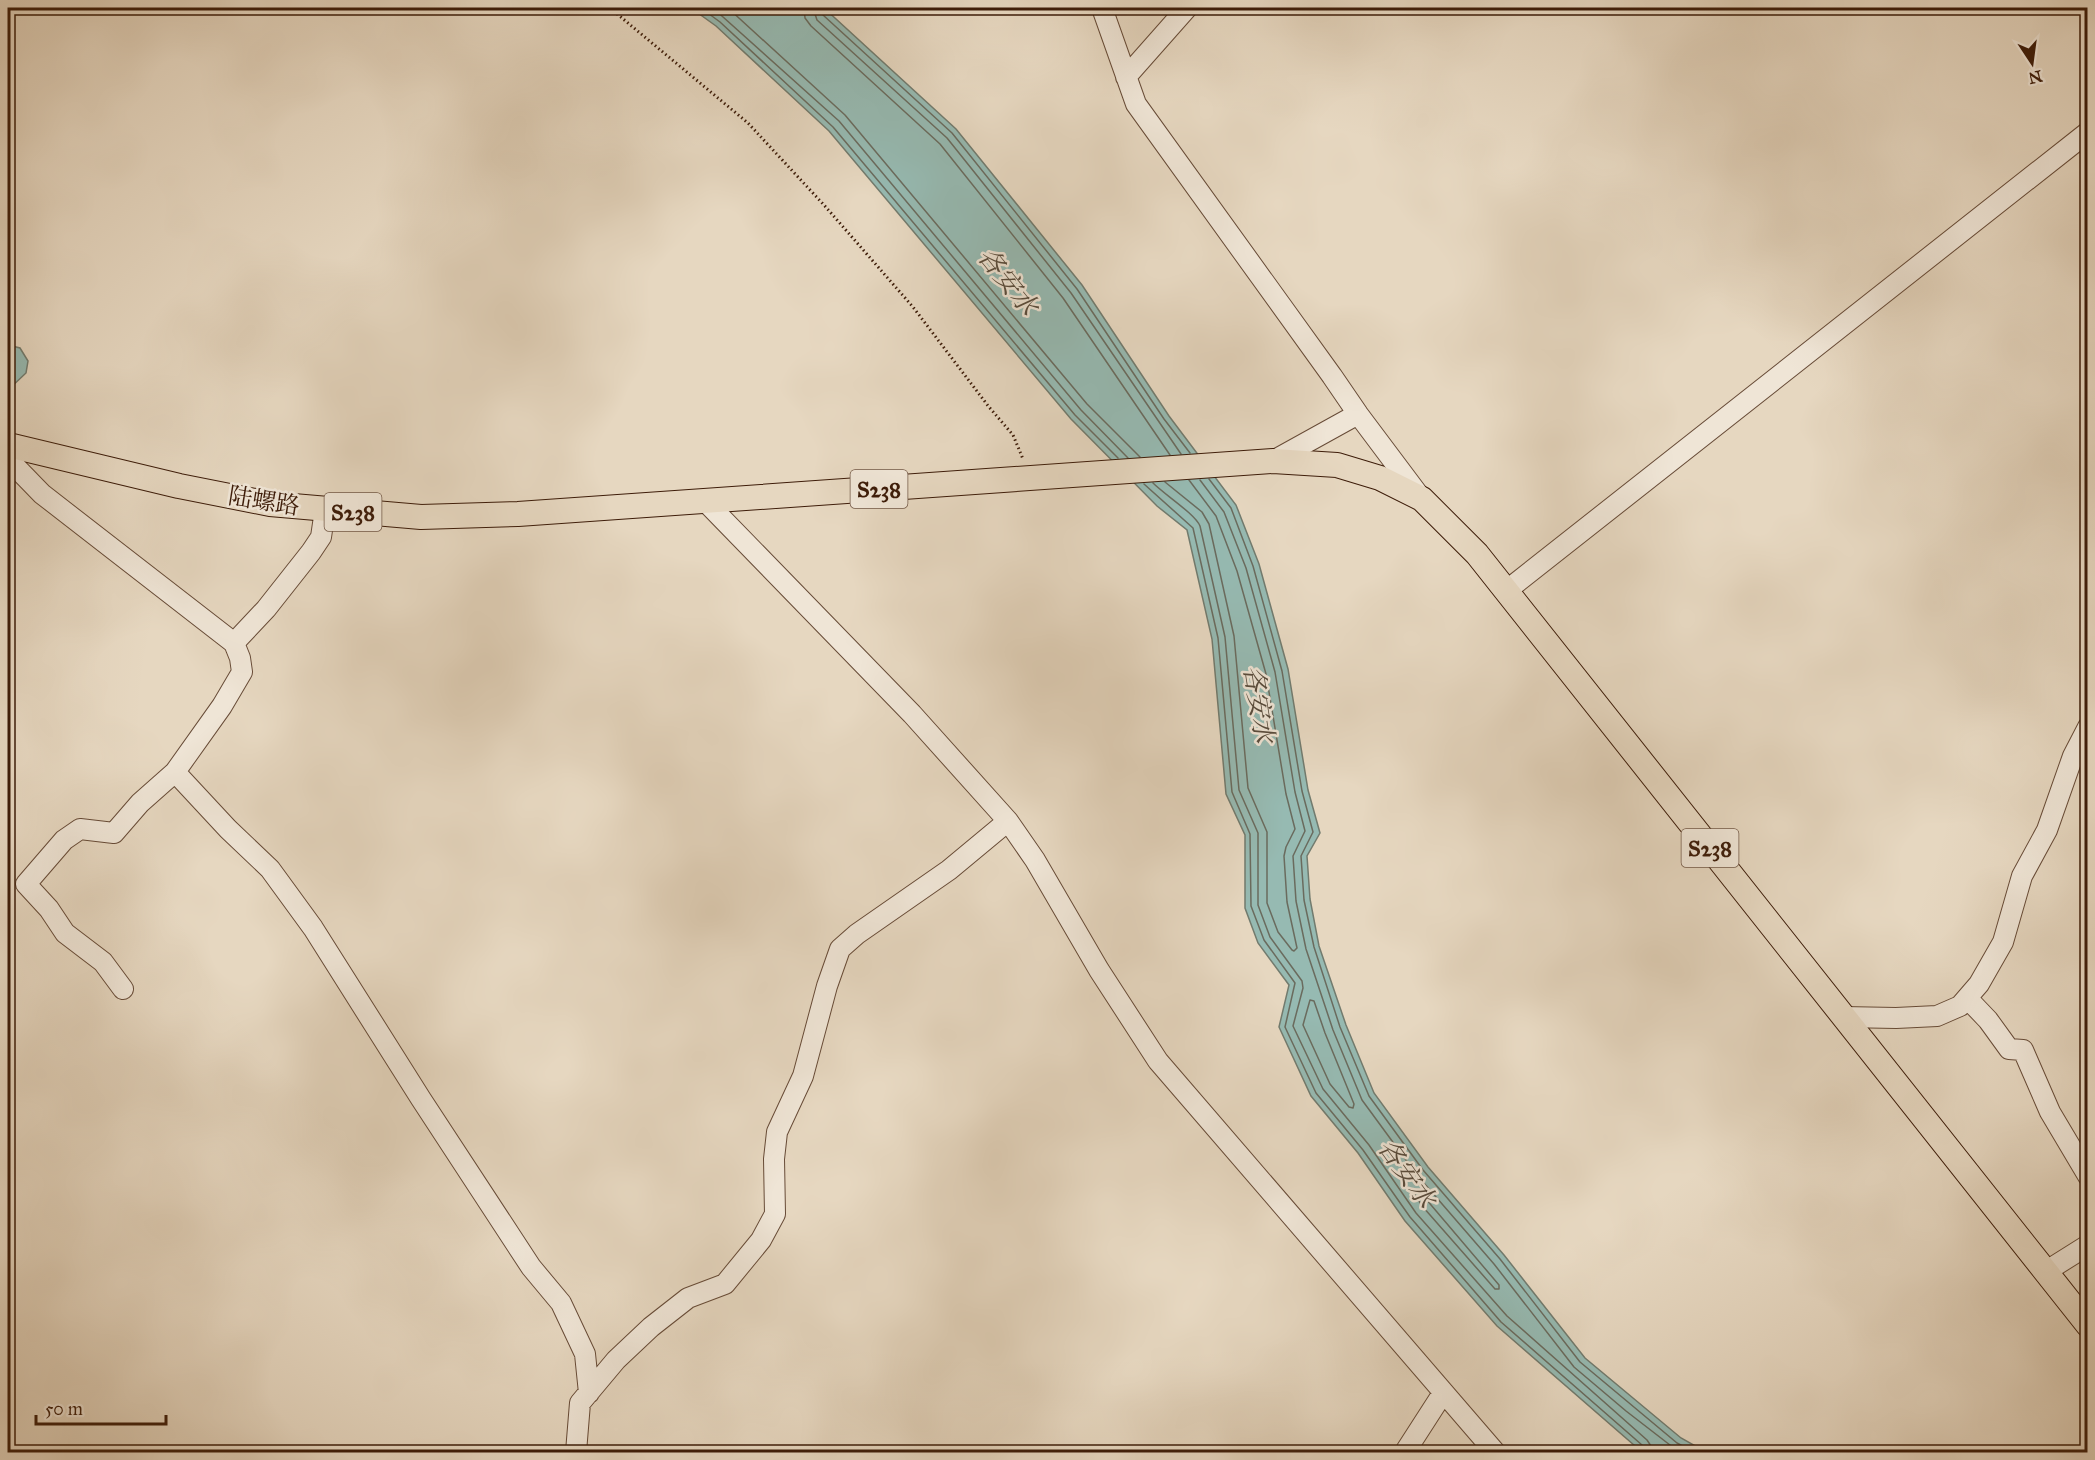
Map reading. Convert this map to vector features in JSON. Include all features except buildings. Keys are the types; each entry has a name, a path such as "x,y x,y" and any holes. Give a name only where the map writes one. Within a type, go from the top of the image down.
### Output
{"main road":[{"name":"陆螺路","path":"8,446 179,486 270,504 325,510 421,517 518,514 705,501"},
{"name":"S238","path":"705,501 1273,461 1337,465 1380,478 1422,499 1477,554 2088,1325"}],"street":[{"path":"1102,8 1136,104 1358,414 1422,499"},
{"path":"1125,77 1187,8"},
{"path":"1506,591 2088,132"},
{"path":"1273,461 1358,414"},
{"path":"8,459 42,494 234,643 240,658 242,672 222,706 175,772 140,803 114,833 80,829 64,840 26,884 49,909 65,933 103,962 123,988"},
{"path":"705,501 912,714 1008,821 1035,860 1098,970 1158,1061 1495,1452"},
{"path":"234,643 266,609 311,552 321,537 325,510"},
{"path":"1843,1017 1937,1016 1960,1006 1979,984 2003,942 2022,876 2047,830 2073,756 2088,727"},
{"path":"175,772 228,829 270,869 313,928 531,1267 561,1303 585,1354 588,1393"},
{"path":"576,1452 580,1403 588,1393 616,1360 651,1327 688,1298 725,1284 761,1240 775,1214 774,1159 777,1132 804,1076 827,986 840,949 857,934 949,870 1008,821"},
{"path":"1967,998 1988,1020 2009,1049 2023,1050 2050,1112 2088,1176"},
{"path":"2045,1272 2088,1245"},
{"path":"1405,1452 1443,1392"}],"path":[{"path":"610,8 748,123 824,205 913,307 1013,435 1023,456 1023,478"}],"water":[{"name":"各安水","path":"691,8 824,8 956,129 1082,285 1169,416 1236,505 1259,564 1288,669 1308,790 1320,833 1307,856 1310,899 1319,946 1346,1025 1374,1093 1428,1167 1504,1255 1585,1358 1681,1438 1706,1452 1642,1452 1497,1326 1405,1221 1358,1153 1311,1096 1279,1027 1289,985 1258,943 1245,908 1245,835 1226,794 1212,639 1187,530 1157,506 1071,419 829,131 716,26"},
{"path":"8,345 20,348 28,361 26,373 8,390"}]}
